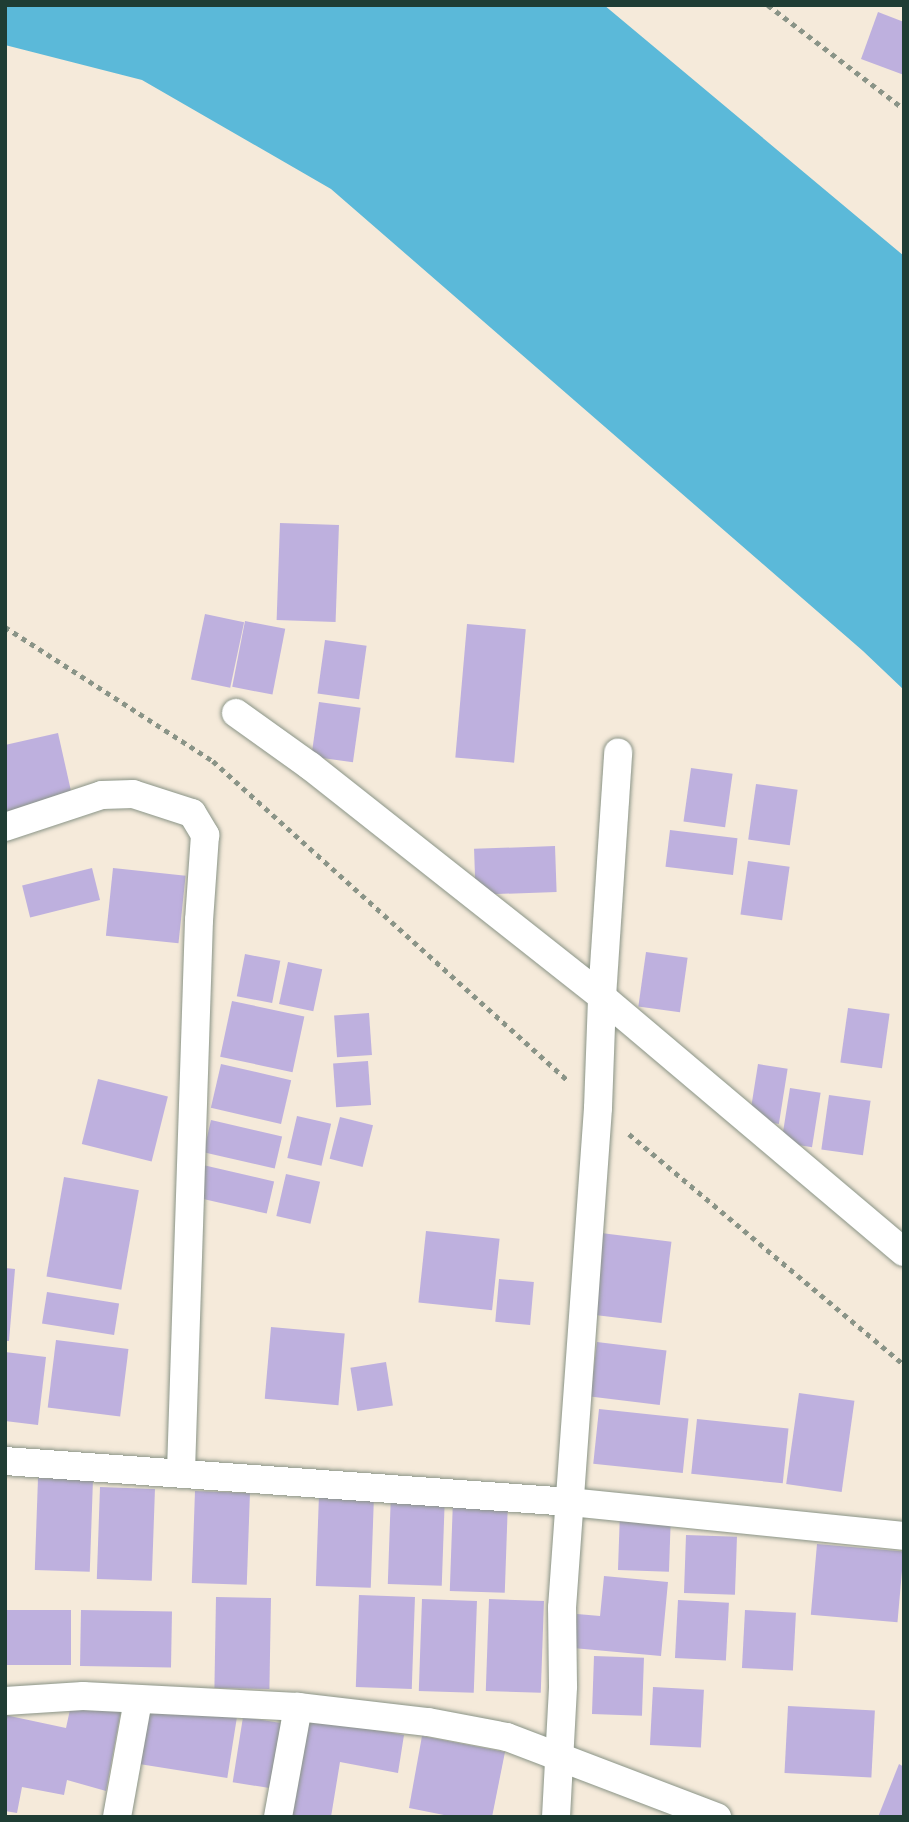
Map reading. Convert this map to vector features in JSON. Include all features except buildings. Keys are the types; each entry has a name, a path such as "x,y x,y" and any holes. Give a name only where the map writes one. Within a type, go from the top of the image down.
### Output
{"street":[{"path":"236,712 310,766 601,997 904,1252"},
{"path":"556,1817 560,1755 562,1608 598,1108 601,997 618,753"},
{"path":"5,827 102,795 133,793 192,813 205,835 199,920 181,1472"},
{"path":"5,1461 570,1502 904,1536"},
{"path":"5,1700 83,1696 298,1707 428,1722 507,1737 717,1817"},
{"path":"117,1817 138,1700"},
{"path":"278,1817 298,1707"}],"path":[{"path":"768,5 904,109"},
{"path":"5,627 213,761 598,1108 904,1365"}],"water":[{"path":"5,5 604,5 904,256 904,690 863,651 331,189 142,80 5,45"}]}
